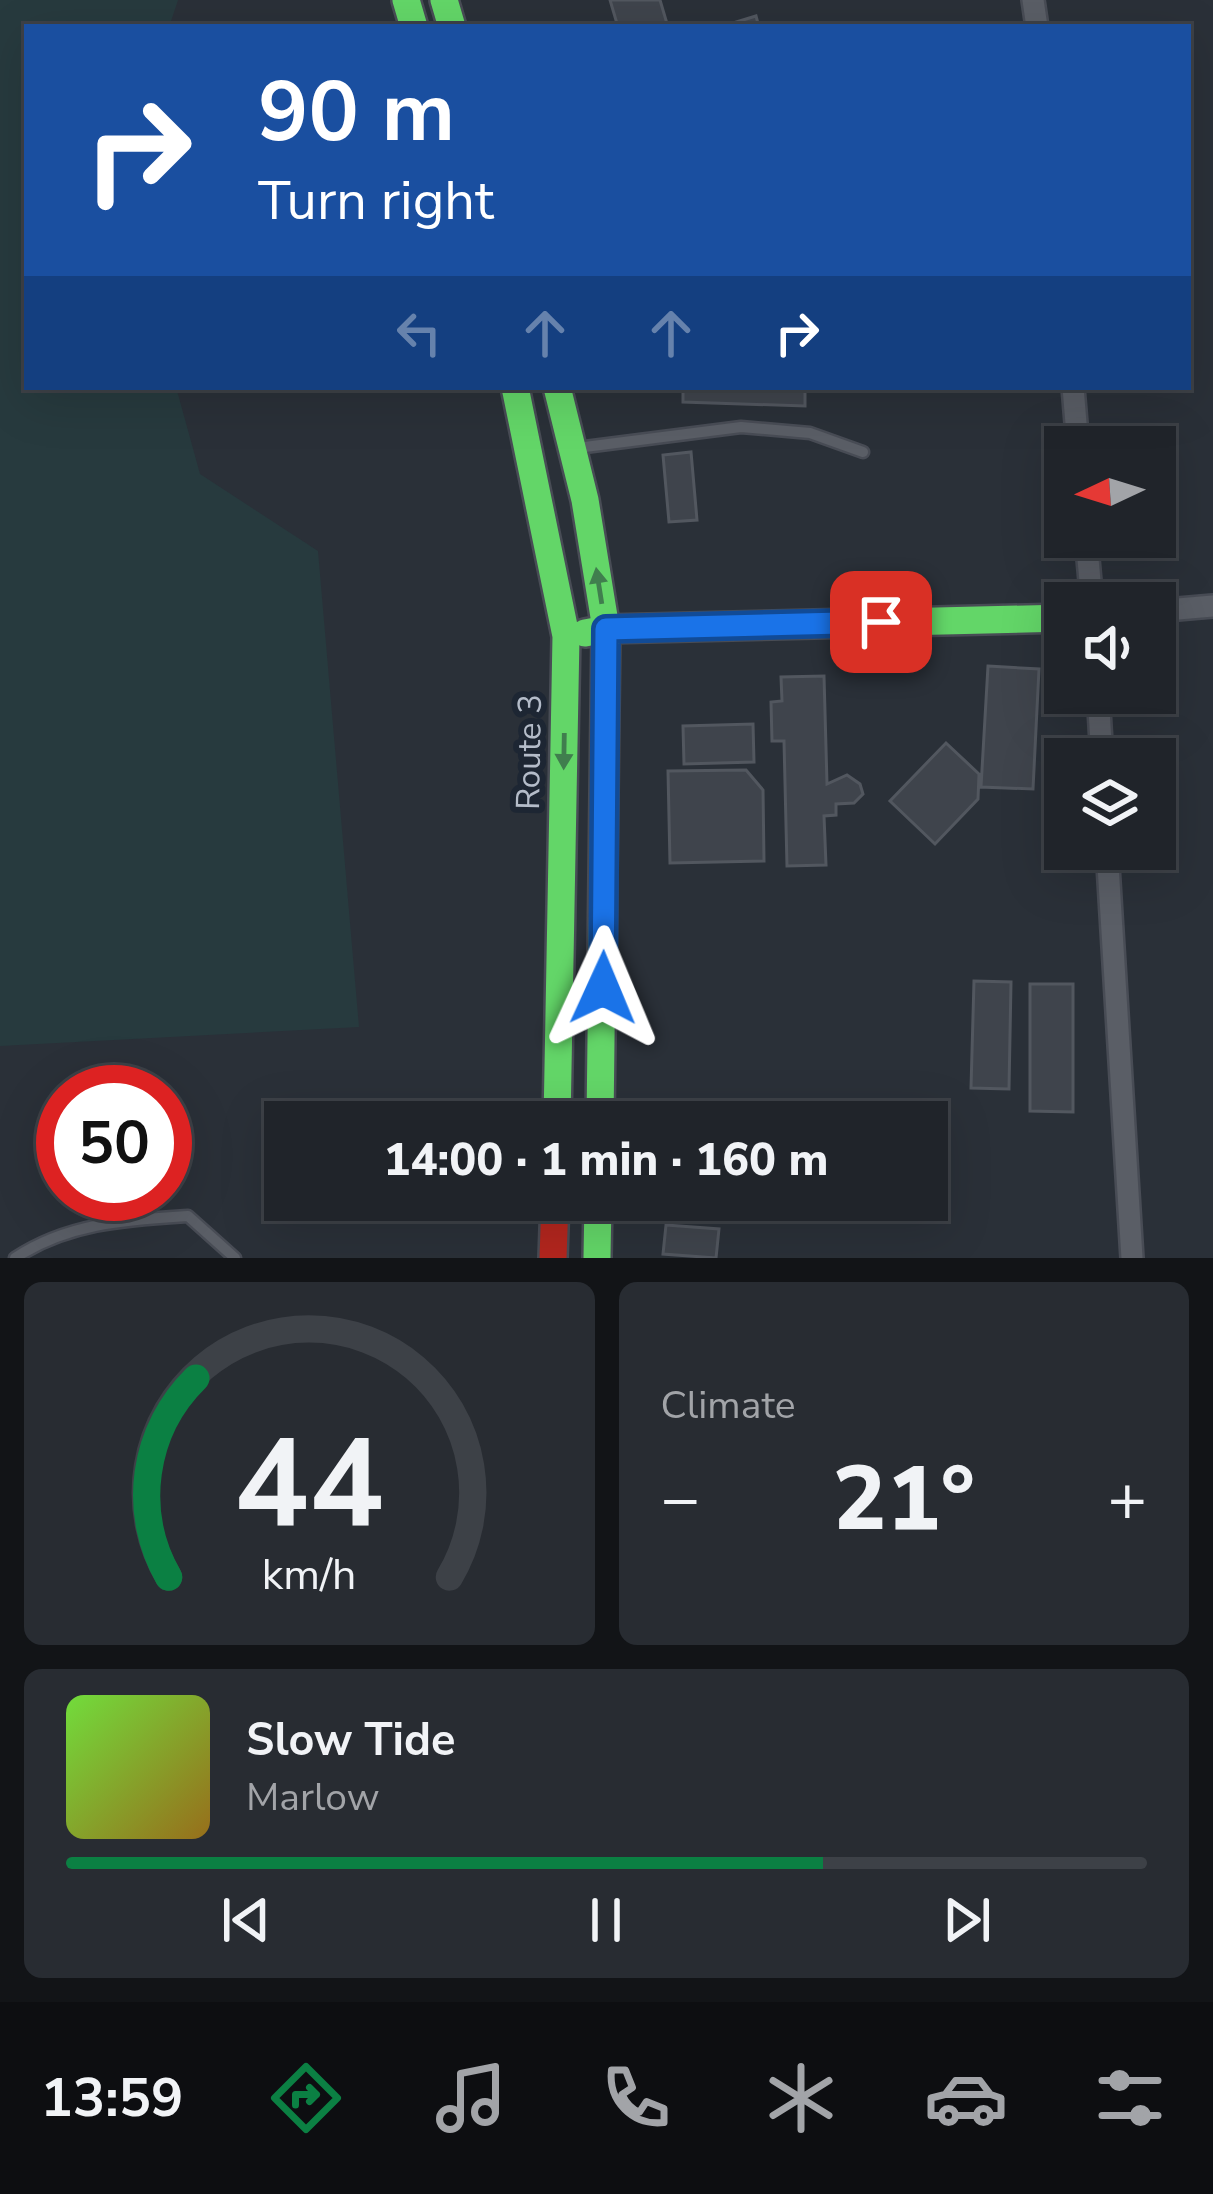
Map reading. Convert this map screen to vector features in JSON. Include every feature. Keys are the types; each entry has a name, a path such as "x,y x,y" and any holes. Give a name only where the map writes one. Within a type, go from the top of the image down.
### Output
{"main road":[{"name":"Route 3","path":"516,390 566,636 558,1101"},
{"path":"558,390 574,448 606,629 600,1101"},
{"path":"566,636 606,629 1044,619"},
{"path":"562,945 604,944"},
{"path":"554,1258 555,1221"},
{"path":"597,1258 598,1221"}],"street":[{"path":"1072,390 1076,426"},
{"path":"1176,609 1213,606"},
{"path":"1108,870 1132,1258"}],"lane":[{"path":"574,448 741,427 810,433 863,452"},
{"path":"15,1258 99,1222 188,1216 236,1258"}],"green space":[{"path":"0,0 178,0 170,24 24,24 24,390 177,390 200,474 318,551 359,1027 0,1046"}],"building":[{"path":"610,0 660,0 667,24 617,24"},
{"path":"756,16 758,24 730,24"},
{"path":"683,390 805,390 805,406 683,402"},
{"path":"691,452 697,520 669,522 663,455"},
{"path":"988,666 1039,669 1033,789 981,787"},
{"path":"824,676 827,784 847,775 860,784 863,794 854,803 836,804 836,815 824,816 826,865 787,866 784,741 772,741 771,702 782,701 781,677"},
{"path":"753,724 754,762 684,764 683,726"},
{"path":"946,743 979,774 978,799 935,844 890,801"},
{"path":"746,770 763,790 764,861 670,863 668,771"},
{"path":"974,981 1011,982 1009,1089 971,1088"},
{"path":"1030,984 1073,984 1073,1112 1030,1111"},
{"path":"666,1225 719,1229 716,1258 663,1254"}],"traffic: fast":[{"path":"406,0 413,24"},
{"path":"444,0 451,24"},
{"path":"516,390 566,636 557,1101"},
{"path":"558,390 585,500 606,629 600,1101"},
{"path":"585,633 1044,619"},
{"path":"597,1258 598,1221"}],"traffic: jam":[{"path":"553,1258 554,1221"}],"route":[{"path":"603,988 606,629 881,622"}]}
